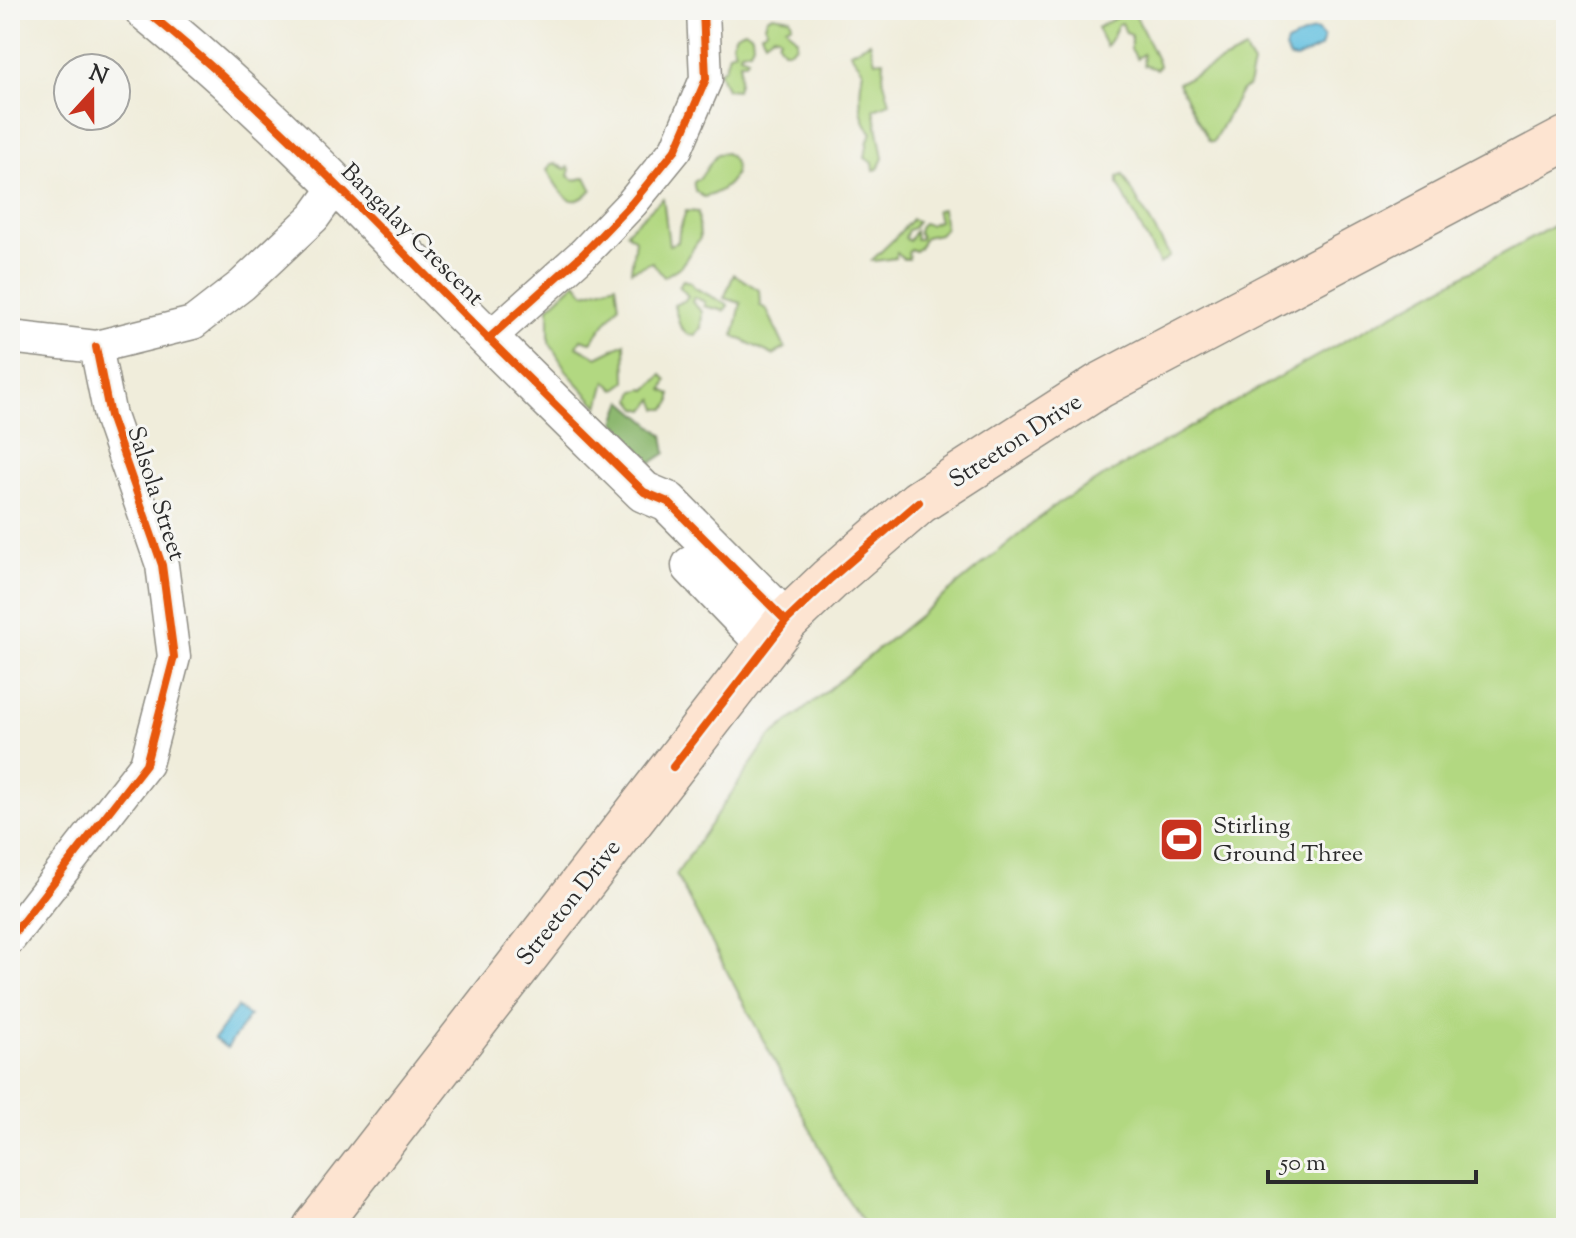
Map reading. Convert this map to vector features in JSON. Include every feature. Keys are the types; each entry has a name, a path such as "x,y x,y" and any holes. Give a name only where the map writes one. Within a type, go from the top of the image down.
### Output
{"main road":[{"name":"Streeton Drive","path":"315,1228 777,633 829,580 919,502 1099,386 1566,139"}],"street":[{"name":"Bangalay Crescent","path":"145,10 198,53 337,185 644,492 668,502 777,633"},
{"path":"488,339 583,254 632,203 676,149 706,79 703,10"},
{"path":"10,337 96,347 193,323 242,285 314,217 337,185"},
{"name":"Salsola Street","path":"10,938 146,764 174,657 162,565 110,416 96,347"}],"green space":[{"path":"1121,10 1133,10 1158,62 1156,69 1144,65 1143,54 1137,58 1131,49 1131,35 1126,33 1122,23 1118,24 1106,46 1097,28 1121,15"},
{"path":"773,15 790,18 792,24 786,27 797,39 790,50 783,50 778,36 773,35 765,41 761,33 767,29 767,18"},
{"path":"745,30 752,35 753,44 750,50 741,51 740,55 748,58 746,62 740,62 737,90 726,89 719,72 725,67 729,53 735,51 732,42 736,34"},
{"path":"870,42 875,61 884,60 883,78 890,103 874,109 883,158 878,169 874,170 873,163 865,158 872,133 862,112 860,95 863,70 850,52"},
{"path":"1245,50 1253,65 1248,86 1240,93 1213,142 1209,141 1178,83"},
{"path":"726,153 735,166 732,180 720,191 704,197 694,188 694,182 717,154"},
{"path":"554,163 565,169 568,167 568,176 572,179 586,177 592,189 577,200 566,197 547,170"},
{"path":"1123,175 1170,256 1160,264 1118,184 1118,177"},
{"path":"663,198 669,245 678,242 686,211 698,212 700,238 681,266 664,277 652,262 631,271 635,239 626,232"},
{"path":"942,209 945,228 939,234 925,237 915,251 911,249 909,259 903,259 897,253 895,258 872,260 912,219 917,221 905,238 909,241 915,231 916,239 920,239 920,226 939,221 936,210"},
{"name":"Stirling Ground Three","path":"1566,219 1566,1228 867,1228 845,1195 676,875 769,738 1059,502"},
{"path":"734,274 759,290 760,305 767,310 785,348 773,355 734,336 741,303 724,298"},
{"path":"683,280 728,305 725,311 704,306 705,302 694,297 692,302 702,312 701,328 695,335 687,334 680,326 674,305 688,296 679,286"},
{"path":"576,282 585,293 616,284 619,305 591,342 581,339 577,346 597,357 625,343 626,382 615,390 606,381 599,407 568,373 549,342 549,307"},
{"path":"662,375 667,380 663,390 671,394 671,402 666,409 658,409 654,399 646,410 638,408 632,400 635,391 647,390"},
{"path":"623,401 663,435 666,453 651,463 615,422"}],"water":[{"path":"1313,30 1324,38 1321,47 1296,59 1290,58 1285,49 1287,43"},
{"path":"237,1007 249,1016 227,1048 214,1039"}],"cycle path":[{"path":"145,10 263,114 644,492 668,502 786,621"},
{"path":"488,339 583,254 632,203 676,149 706,79 703,10"},
{"path":"10,938 146,764 174,657 162,565 110,416 96,347"},
{"path":"673,767 786,621 919,502"}],"place":[{"name":"Stirling Ground Three","path":"1182,839"}]}
